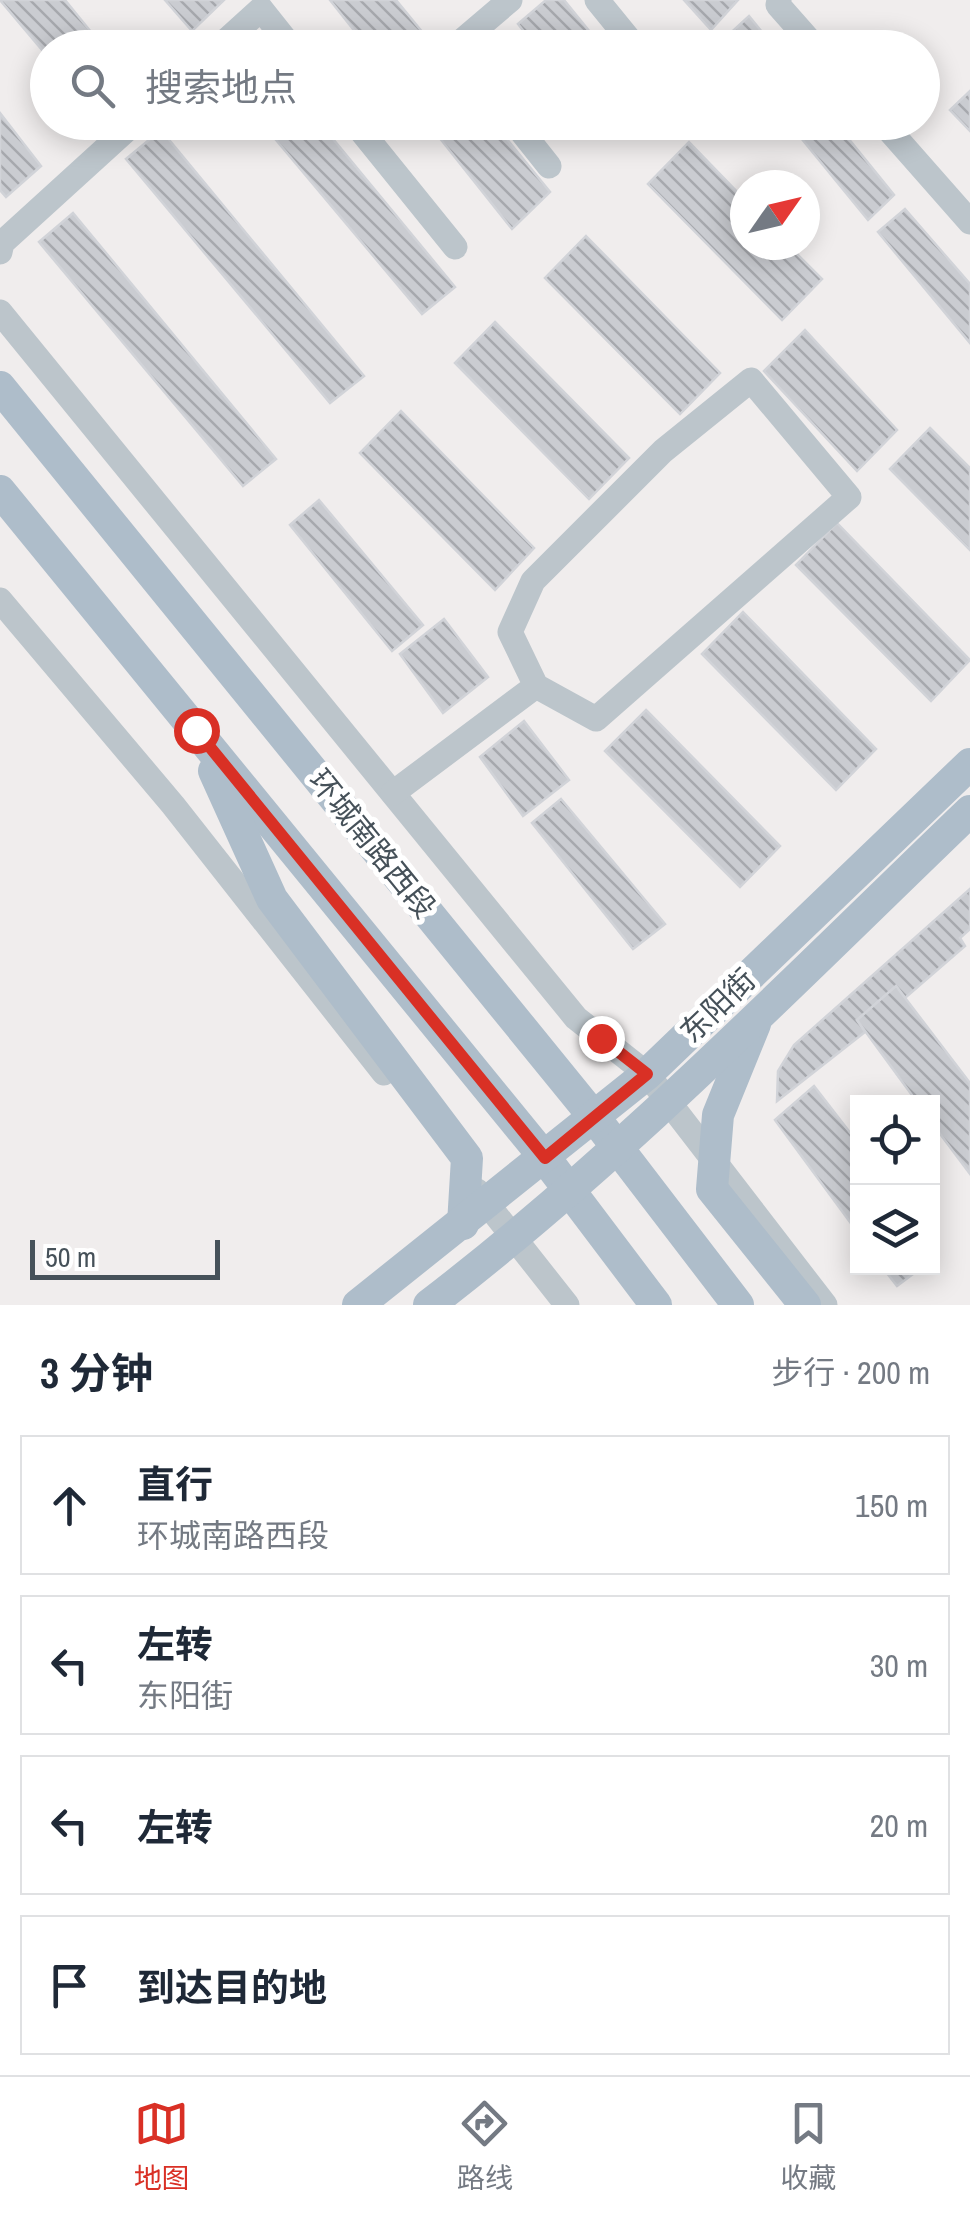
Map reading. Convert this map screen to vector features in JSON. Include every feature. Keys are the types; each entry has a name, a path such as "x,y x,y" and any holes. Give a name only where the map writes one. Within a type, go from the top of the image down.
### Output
{"main road":[{"name":"环城南路西段","path":"0,387 594,1117 738,1305"},
{"path":"0,491 545,1158 566,1192 656,1305"},
{"path":"196,730 272,900 467,1158 466,1178 475,1215"},
{"name":"东阳街","path":"358,1305 647,1074 970,764"},
{"name":"东阳街","path":"429,1305 515,1239 669,1101 970,810"},
{"path":"759,1014 718,1116 712,1189 804,1305"}],"street":[{"path":"475,30 510,0"},
{"path":"597,0 621,30"},
{"path":"779,0 778,5 800,30"},
{"path":"237,30 260,9 277,30"},
{"path":"0,252 2,243 115,140"},
{"path":"369,140 456,247"},
{"path":"528,140 549,166"},
{"path":"898,140 970,222"},
{"path":"0,312 576,1018 647,1074 825,1305"},
{"path":"751,380 848,496 596,719 536,686 510,632 533,581 663,450 751,380"},
{"path":"0,600 173,805 466,1178"},
{"path":"393,793 536,686"},
{"path":"475,1215 515,1239 567,1305"}],"building":[{"path":"0,0 65,0 89,30 30,30 30,36"},
{"path":"165,0 224,0 193,30"},
{"path":"330,0 396,0 421,30 354,30"},
{"path":"546,0 564,0 588,30 523,30 518,24"},
{"path":"684,0 738,0 711,30"},
{"path":"749,16 760,30 734,30"},
{"path":"970,91 970,131 950,110"},
{"path":"0,113 41,166 6,197 0,190"},
{"path":"149,140 169,140 364,376 330,403 126,159"},
{"path":"276,140 334,140 455,287 422,314"},
{"path":"441,140 508,140 550,192 512,229"},
{"path":"803,140 850,140 894,195 868,220"},
{"path":"689,142 730,184 730,260 803,260 822,279 782,320 648,184"},
{"path":"905,209 970,284 970,343 878,232"},
{"path":"73,213 276,459 243,486 39,242"},
{"path":"586,236 720,373 680,414 545,278"},
{"path":"495,322 629,458 589,499 455,363"},
{"path":"805,330 897,430 857,471 764,371"},
{"path":"401,411 534,548 495,590 360,453"},
{"path":"930,428 970,468 970,550 890,469"},
{"path":"319,500 423,625 392,651 290,525"},
{"path":"837,523 970,660 931,701 796,565"},
{"path":"743,612 876,749 836,790 702,654"},
{"path":"444,619 488,677 443,713 400,654"},
{"path":"646,710 780,846 740,887 605,751"},
{"path":"524,721 569,780 523,816 480,757"},
{"path":"561,799 665,924 633,949 532,823"},
{"path":"970,889 970,929 960,938 965,946 905,998 896,986 857,1020 865,1032 777,1101 778,1071 794,1045"},
{"path":"896,986 970,1083 970,1174 940,1134 940,1095 912,1095 857,1020"},
{"path":"814,1086 850,1133 850,1222 775,1120"},
{"path":"888,1275 912,1275 897,1286"}],"route":[{"path":"196,730 545,1158 647,1074 601,1038"}]}
